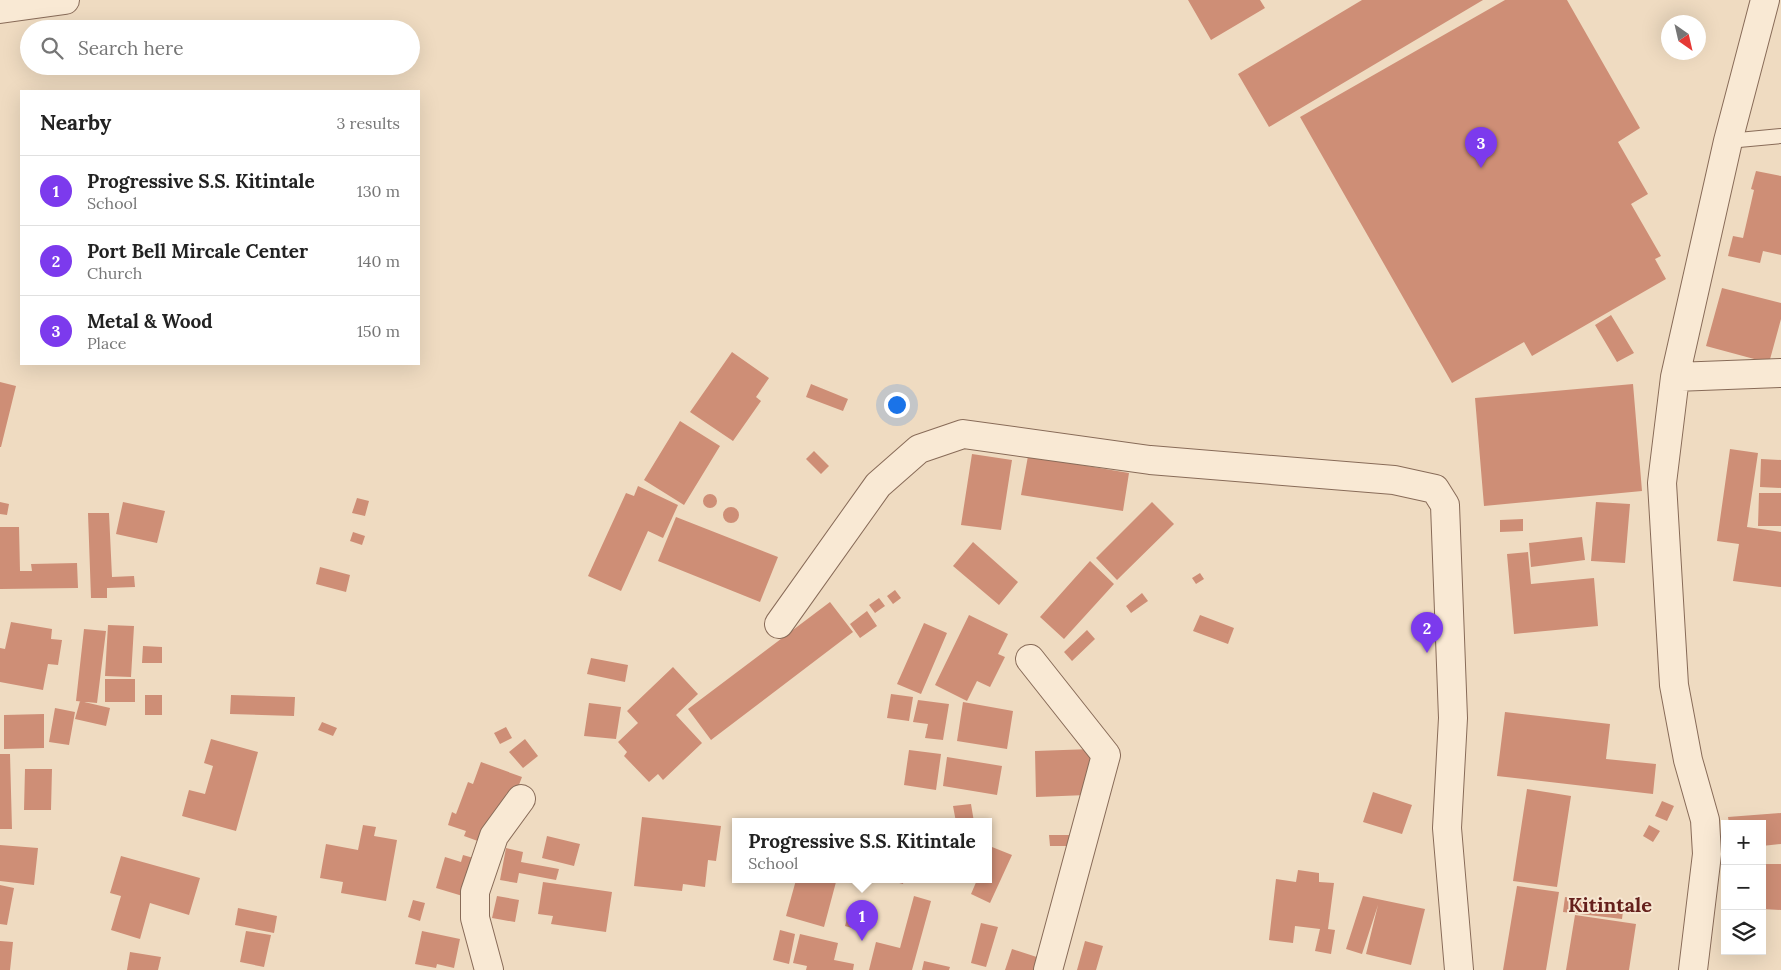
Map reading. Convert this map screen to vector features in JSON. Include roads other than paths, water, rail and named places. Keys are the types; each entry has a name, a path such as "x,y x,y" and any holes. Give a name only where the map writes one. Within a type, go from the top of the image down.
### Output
{"street":[{"path":"1693,970 1707,854 1705,820 1688,760 1674,685 1662,483 1675,377 1728,141 1765,0"},
{"path":"0,9 57,1"},
{"path":"1675,377 1781,373"},
{"path":"778,624 878,485 919,449 963,434 1150,460 1394,480 1435,489 1445,505 1453,718 1447,828 1459,970"},
{"path":"1030,659 1106,755 1048,970"},
{"path":"489,970 475,918 475,892 494,836 521,799"}],"lane":[{"path":"1728,141 1781,136"}],"place":[{"name":"Metal & Wood","path":"1481,168"},
{"name":"Port Bell Mircale Center","path":"1427,653"},
{"name":"Progressive S.S. Kitintale","path":"862,941"}],"district":[{"name":"Kitintale","path":"1610,904"}]}
